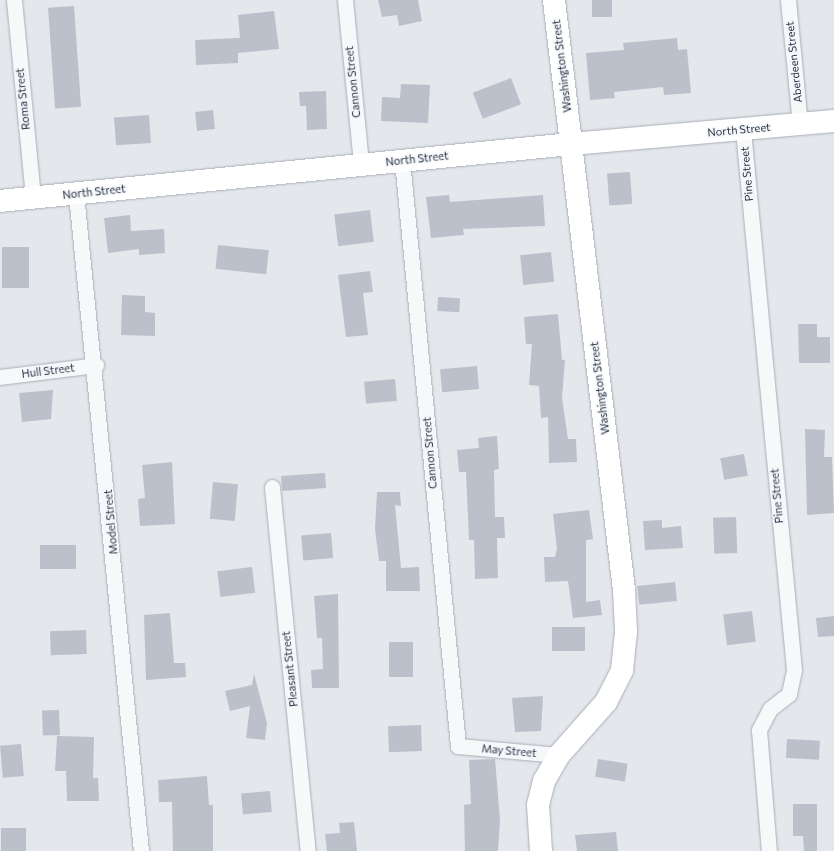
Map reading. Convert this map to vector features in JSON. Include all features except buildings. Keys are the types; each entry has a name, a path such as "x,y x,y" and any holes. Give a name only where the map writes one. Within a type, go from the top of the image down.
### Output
{"street":[{"name":"Roma Street","path":"14,0 33,198"},
{"name":"Cannon Street","path":"345,0 361,164"},
{"name":"Washington Street","path":"541,851 538,806 544,781 559,755 606,702 622,670 626,631 624,590 554,0"},
{"name":"Aberdeen Street","path":"788,0 800,125"},
{"name":"North Street","path":"0,201 402,160 834,122"},
{"name":"Pine Street","path":"743,130 794,670 789,694 770,709 759,730 769,851"},
{"name":"Cannon Street","path":"402,160 458,746"},
{"name":"Model Street","path":"76,194 96,365 141,851"},
{"name":"Hull Street","path":"0,377 96,365"},
{"name":"Pleasant Street","path":"272,487 308,851"},
{"name":"May Street","path":"458,746 559,755"}]}
